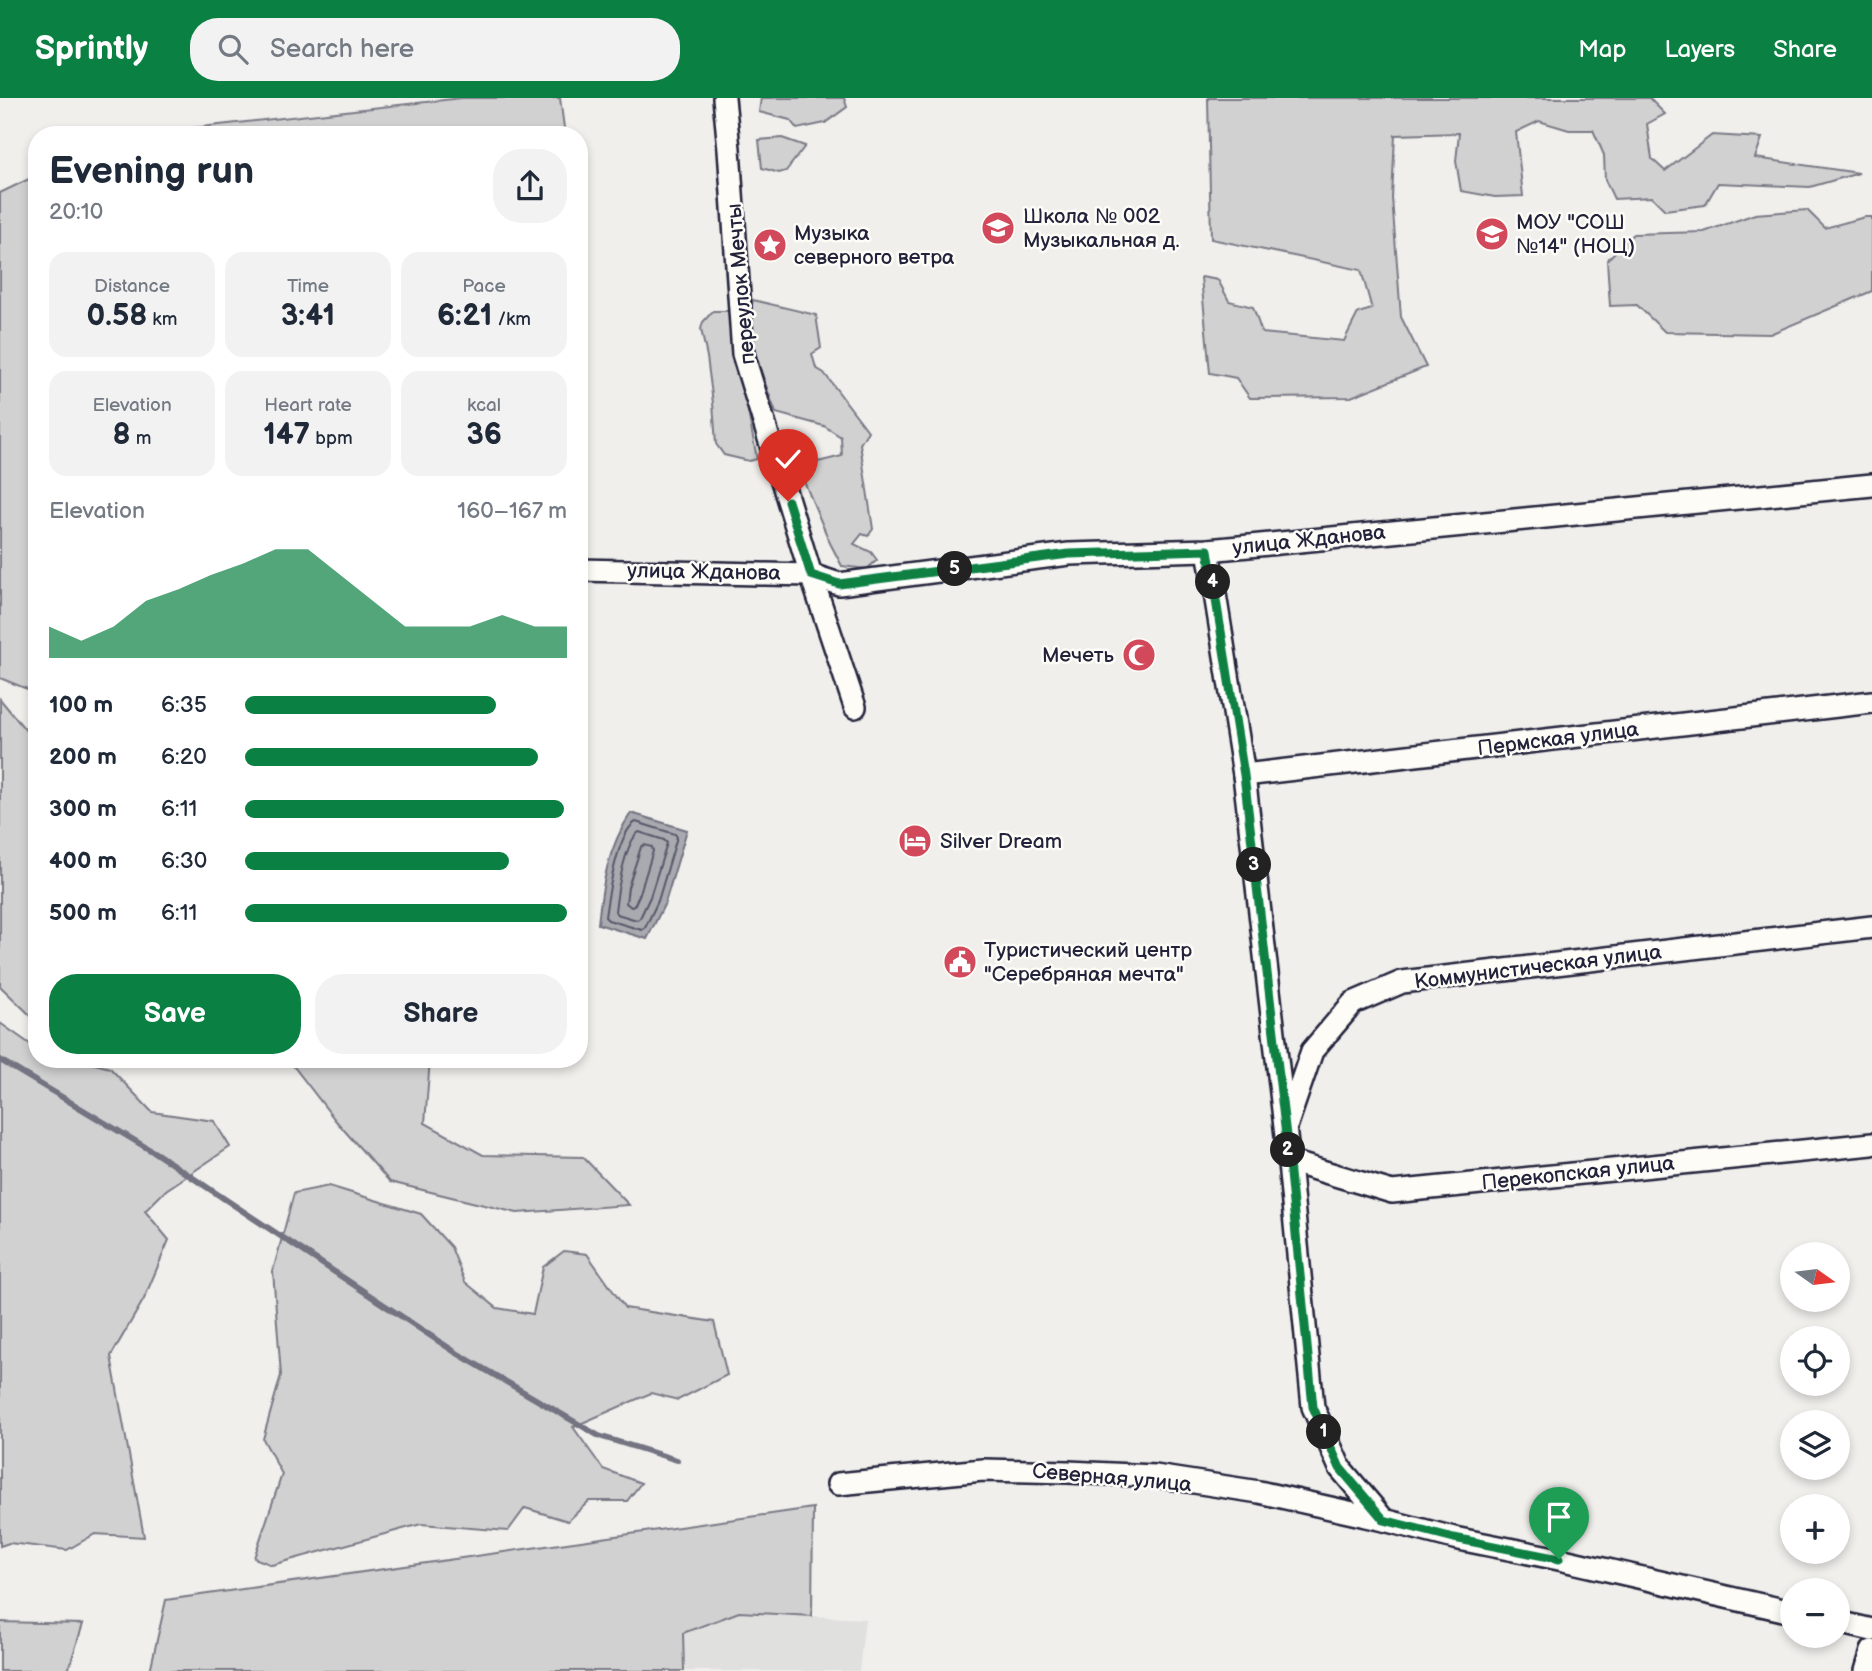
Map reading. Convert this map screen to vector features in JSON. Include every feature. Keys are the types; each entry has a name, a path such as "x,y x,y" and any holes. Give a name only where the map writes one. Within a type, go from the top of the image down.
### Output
{"street":[{"name":"переулок Мечты","path":"724,98 743,354 855,707"},
{"name":"улица Жданова","path":"588,570 811,575 839,584 1069,554 1208,550 1872,485"},
{"path":"1208,550 1244,775 1289,1161 1313,1407 1340,1468 1384,1520"},
{"name":"Пермская улица","path":"1244,775 1872,702"},
{"name":"Коммунистическая улица","path":"1284,1130 1312,1051 1353,1003 1402,982 1872,927"},
{"name":"Перекопская улица","path":"1289,1161 1392,1192 1872,1144"},
{"name":"Северная улица","path":"838,1484 983,1470 1155,1476 1259,1492 1780,1609"},
{"path":"1850,1625 1872,1630"},
{"path":"1866,1671 1872,1651"}],"shaded area":[{"path":"462,98 560,98 564,126 210,126"},
{"path":"761,98 844,98 847,107 825,123 797,129 790,120 759,112"},
{"path":"1208,98 1649,98 1665,114 1647,124 1652,159 1665,171 1712,135 1762,138 1755,158 1859,173 1810,187 1718,183 1705,205 1665,210 1652,197 1614,199 1605,180 1604,155 1593,130 1569,130 1539,121 1516,132 1523,196 1495,197 1461,191 1456,161 1459,133 1395,135 1392,198 1401,317 1426,367 1351,397 1250,398 1236,378 1210,373 1201,277 1218,280 1229,301 1253,307 1262,333 1344,341 1358,313 1372,309 1361,270 1211,239"},
{"path":"782,138 805,146 786,171 779,173 762,168 759,140"},
{"path":"28,179 28,689 0,678 0,193"},
{"path":"1807,210 1825,228 1872,217 1872,291 1770,334 1665,332 1637,305 1610,306 1607,260 1633,234 1704,232 1755,214"},
{"path":"753,300 816,315 821,348 812,354 816,368 824,373 868,431 860,444 873,529 868,536 862,534 854,544 871,552 877,560 867,569 842,566 798,467 842,456 841,437 824,426 776,413 753,342"},
{"path":"713,311 729,311 757,459 749,461 724,455 716,444 707,357 701,329 703,322"},
{"path":"0,699 28,733 28,1013 0,986"},
{"path":"0,1023 28,1043 28,1068 110,1068 152,1112 214,1121 230,1147 166,1190 145,1211 169,1240 144,1299 111,1356 144,1537 95,1534 67,1550 9,1543 0,1546"},
{"path":"295,1068 429,1068 425,1123 483,1155 583,1157 629,1205 517,1213 390,1182 336,1121"},
{"path":"329,1186 421,1214 451,1247 465,1282 497,1308 533,1314 543,1267 564,1251 587,1254 625,1308 714,1322 727,1375 678,1400 651,1393 573,1427 603,1469 641,1483 627,1501 589,1501 568,1521 525,1508 508,1531 421,1524 272,1565 254,1558 282,1474 263,1439 281,1375 273,1271 294,1193"},
{"path":"813,1508 812,1616 739,1612 683,1633 684,1671 150,1671 166,1600"},
{"path":"739,1612 865,1619 859,1671 684,1671 683,1633"},
{"path":"0,1622 83,1624 68,1671 0,1671"}],"water":[{"path":"631,813 687,830 665,903 647,939 598,924 607,867 617,839"}],"waterway":[{"path":"0,1060 157,1154 455,1352 599,1436 677,1460"}],"place":[{"name":"Школа № 002 Музыкальная д.","path":"998,228"},
{"name":"МОУ \"СОШ №14\" (НОЦ)","path":"1492,234"},
{"name":"Музыка северного ветра","path":"770,245"},
{"name":"Мечеть","path":"1139,655"},
{"name":"Silver Dream","path":"915,841"},
{"name":"Туристический центр \"Серебряная мечта\"","path":"960,962"}],"route":[{"path":"788,501 811,575 839,584 1069,554 1208,550 1244,775 1288,1153 1313,1407 1340,1468 1384,1520 1454,1538 1559,1559"}]}
